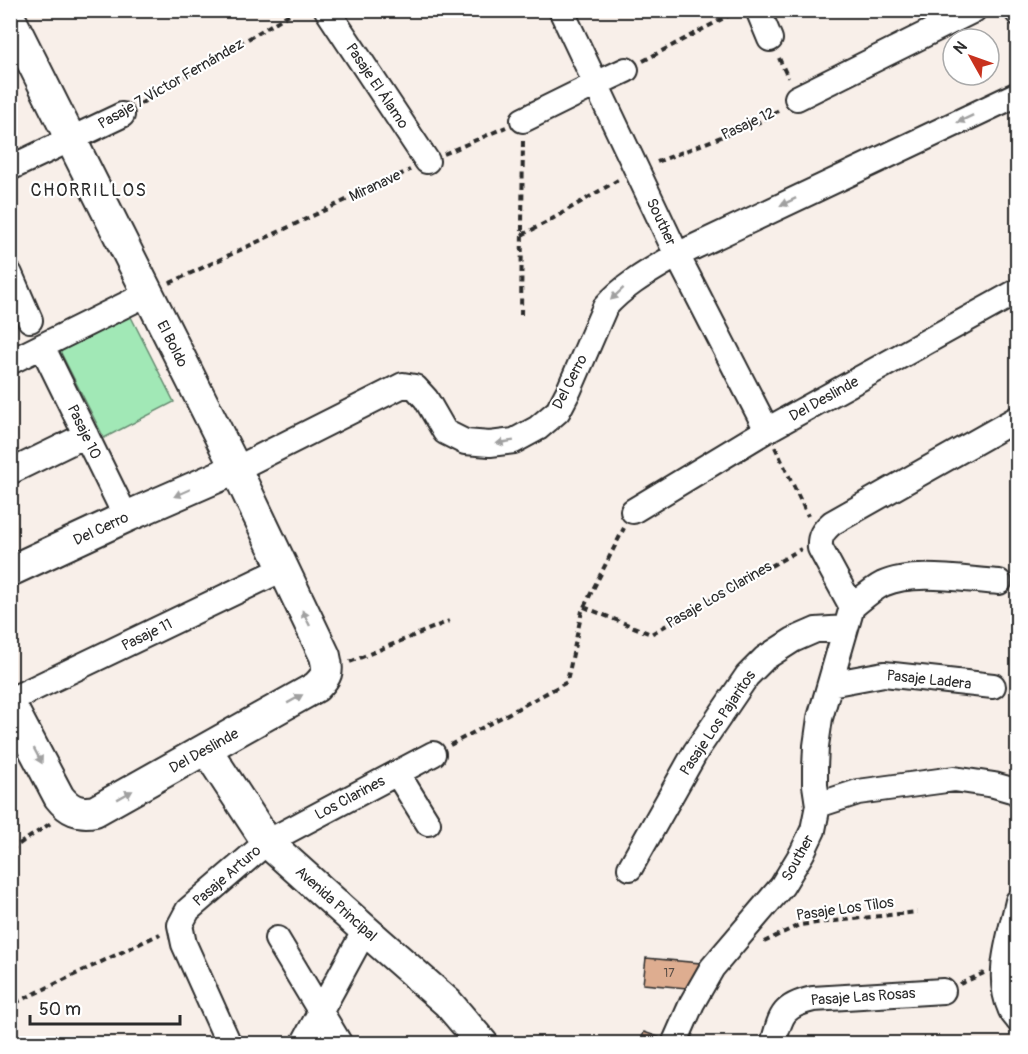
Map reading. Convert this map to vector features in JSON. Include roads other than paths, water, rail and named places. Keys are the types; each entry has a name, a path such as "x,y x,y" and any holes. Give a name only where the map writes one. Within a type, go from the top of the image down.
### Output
{"street":[{"name":"Pasaje El Álamo","path":"327,10 428,161"},
{"name":"Souther","path":"561,10 677,255 767,430"},
{"path":"758,10 770,39"},
{"path":"797,98 974,10"},
{"name":"El Boldo","path":"10,18 236,469 325,656 327,672"},
{"path":"523,120 626,70"},
{"name":"Del Cerro","path":"10,572 126,517 236,469 404,385 415,387 421,393 445,432 465,442 490,444 514,441 538,428 558,411 605,307 627,285 677,255 1017,94"},
{"name":"Pasaje 7 Víctor Fernández","path":"10,168 122,115"},
{"path":"10,274 30,320"},
{"name":"Del Deslinde","path":"633,511 767,430 1017,291"},
{"path":"10,362 147,294"},
{"name":"Pasaje 10","path":"42,346 126,517"},
{"path":"999,582 934,577 904,578 883,584 868,593 849,617 820,548 819,539 824,529 832,523 1017,418"},
{"path":"10,472 86,435"},
{"name":"Pasaje 11","path":"10,702 283,569"},
{"name":"Souther","path":"674,1044 692,1003 712,968 782,886 813,830 818,806 815,785 816,746 820,718 849,617"},
{"name":"Pasaje Los Pajaritos","path":"630,868 696,751 747,676 765,658 793,640 849,617"},
{"name":"Del Deslinde","path":"10,702 59,797 64,804 84,813 95,811 316,687 324,680 327,672"},
{"name":"Pasaje Ladera","path":"830,684 885,674 993,686"},
{"name":"Avenida Principal","path":"206,749 267,842 448,1003 483,1044"},
{"name":"Los Clarines","path":"267,842 433,754"},
{"path":"397,773 428,823"},
{"path":"818,806 858,792 954,779 994,785 1015,791 1017,794"},
{"name":"Pasaje Arturo","path":"229,1044 182,935 188,910 267,842"},
{"path":"1017,901 1004,963 1004,988 1010,1009 1017,1020"},
{"path":"303,1044 365,930"},
{"path":"277,939 340,1044"},
{"name":"Pasaje Las Rosas","path":"773,1044 781,1018 786,1010 798,1003 813,999 943,991"}],"district":[{"name":"CHORRILLOS","path":"89,190"}]}
